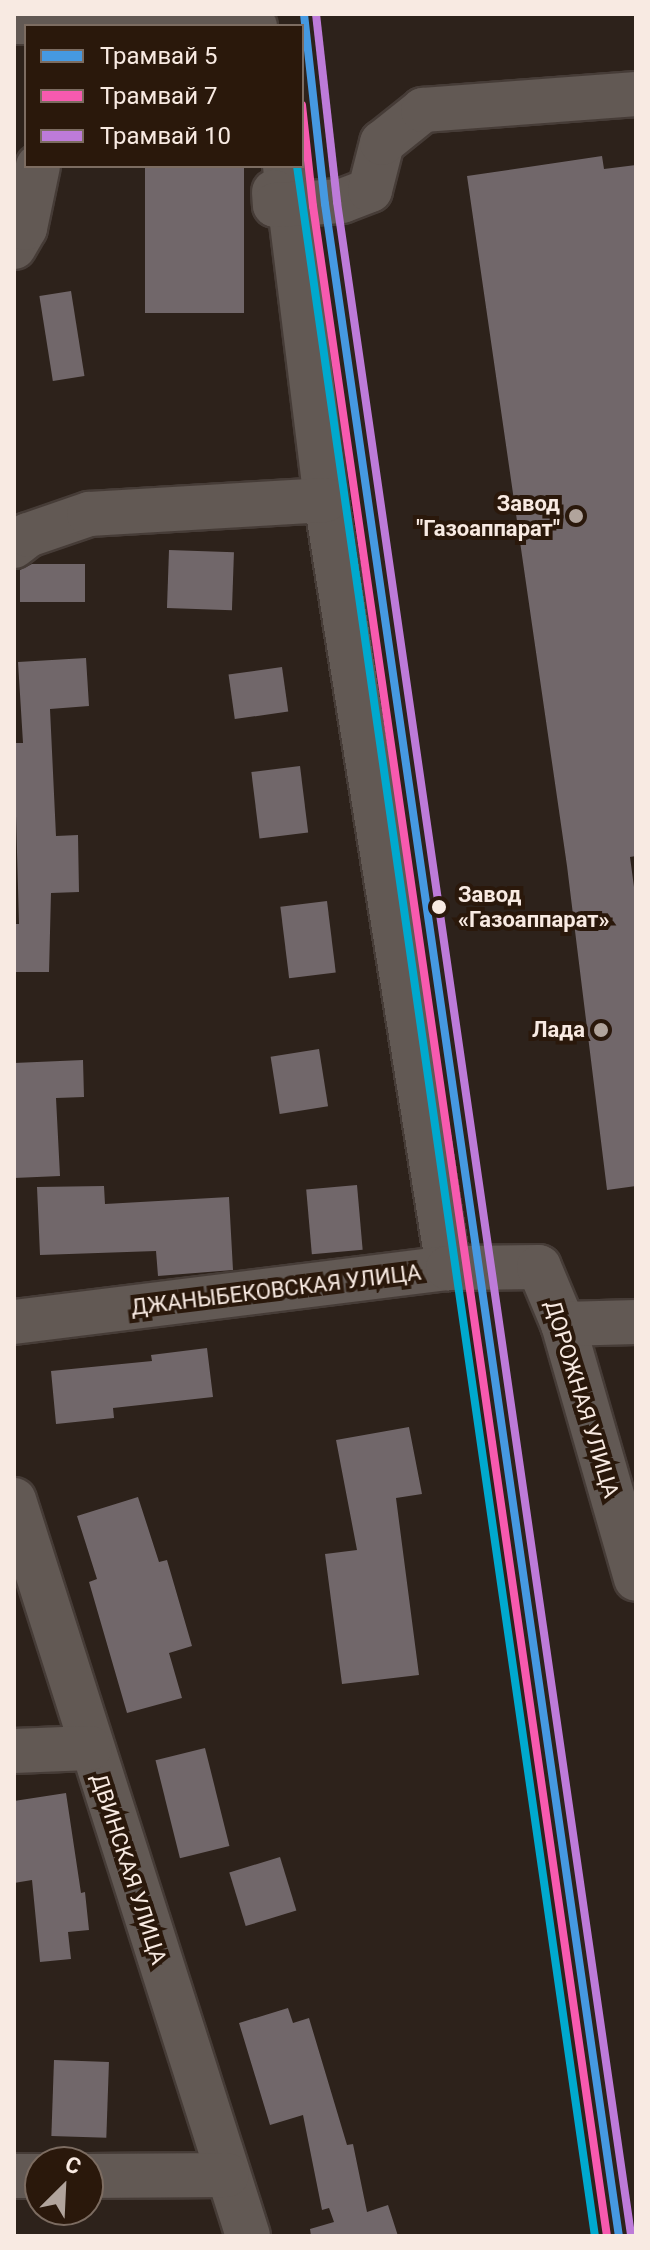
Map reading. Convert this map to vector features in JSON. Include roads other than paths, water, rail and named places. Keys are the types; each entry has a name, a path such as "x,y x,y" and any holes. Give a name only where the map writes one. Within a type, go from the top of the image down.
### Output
{"street":[{"path":"31,23 106,24"},
{"path":"448,1268 326,500 281,178 342,201 370,190 382,143 423,110 636,94"},
{"path":"14,247 25,228 38,168"},
{"path":"14,546 28,535 89,514 326,500"},
{"name":"ДЖАНЫБЕКОВСКАЯ УЛИЦА","path":"14,1322 448,1268 539,1267"},
{"name":"ДОРОЖНАЯ УЛИЦА","path":"539,1267 563,1324 636,1579"},
{"path":"563,1324 636,1322"},
{"name":"ДВИНСКАЯ УЛИЦА","path":"14,1500 90,1748 248,2236"},
{"path":"14,1751 90,1748"},
{"path":"104,2176 227,2175"}],"tram line":[{"name":"5","path":"304,14 325,204 619,2236"},
{"name":"10","path":"316,14 337,202 631,2234"},
{"name":"7","path":"304,123 313,206 607,2236"}],"place":[{"name":"Завод \"Газоаппарат\"","path":"576,516"},
{"name":"Завод «Газоаппарат»","path":"439,907"},
{"name":"Лада","path":"601,1030"}]}
